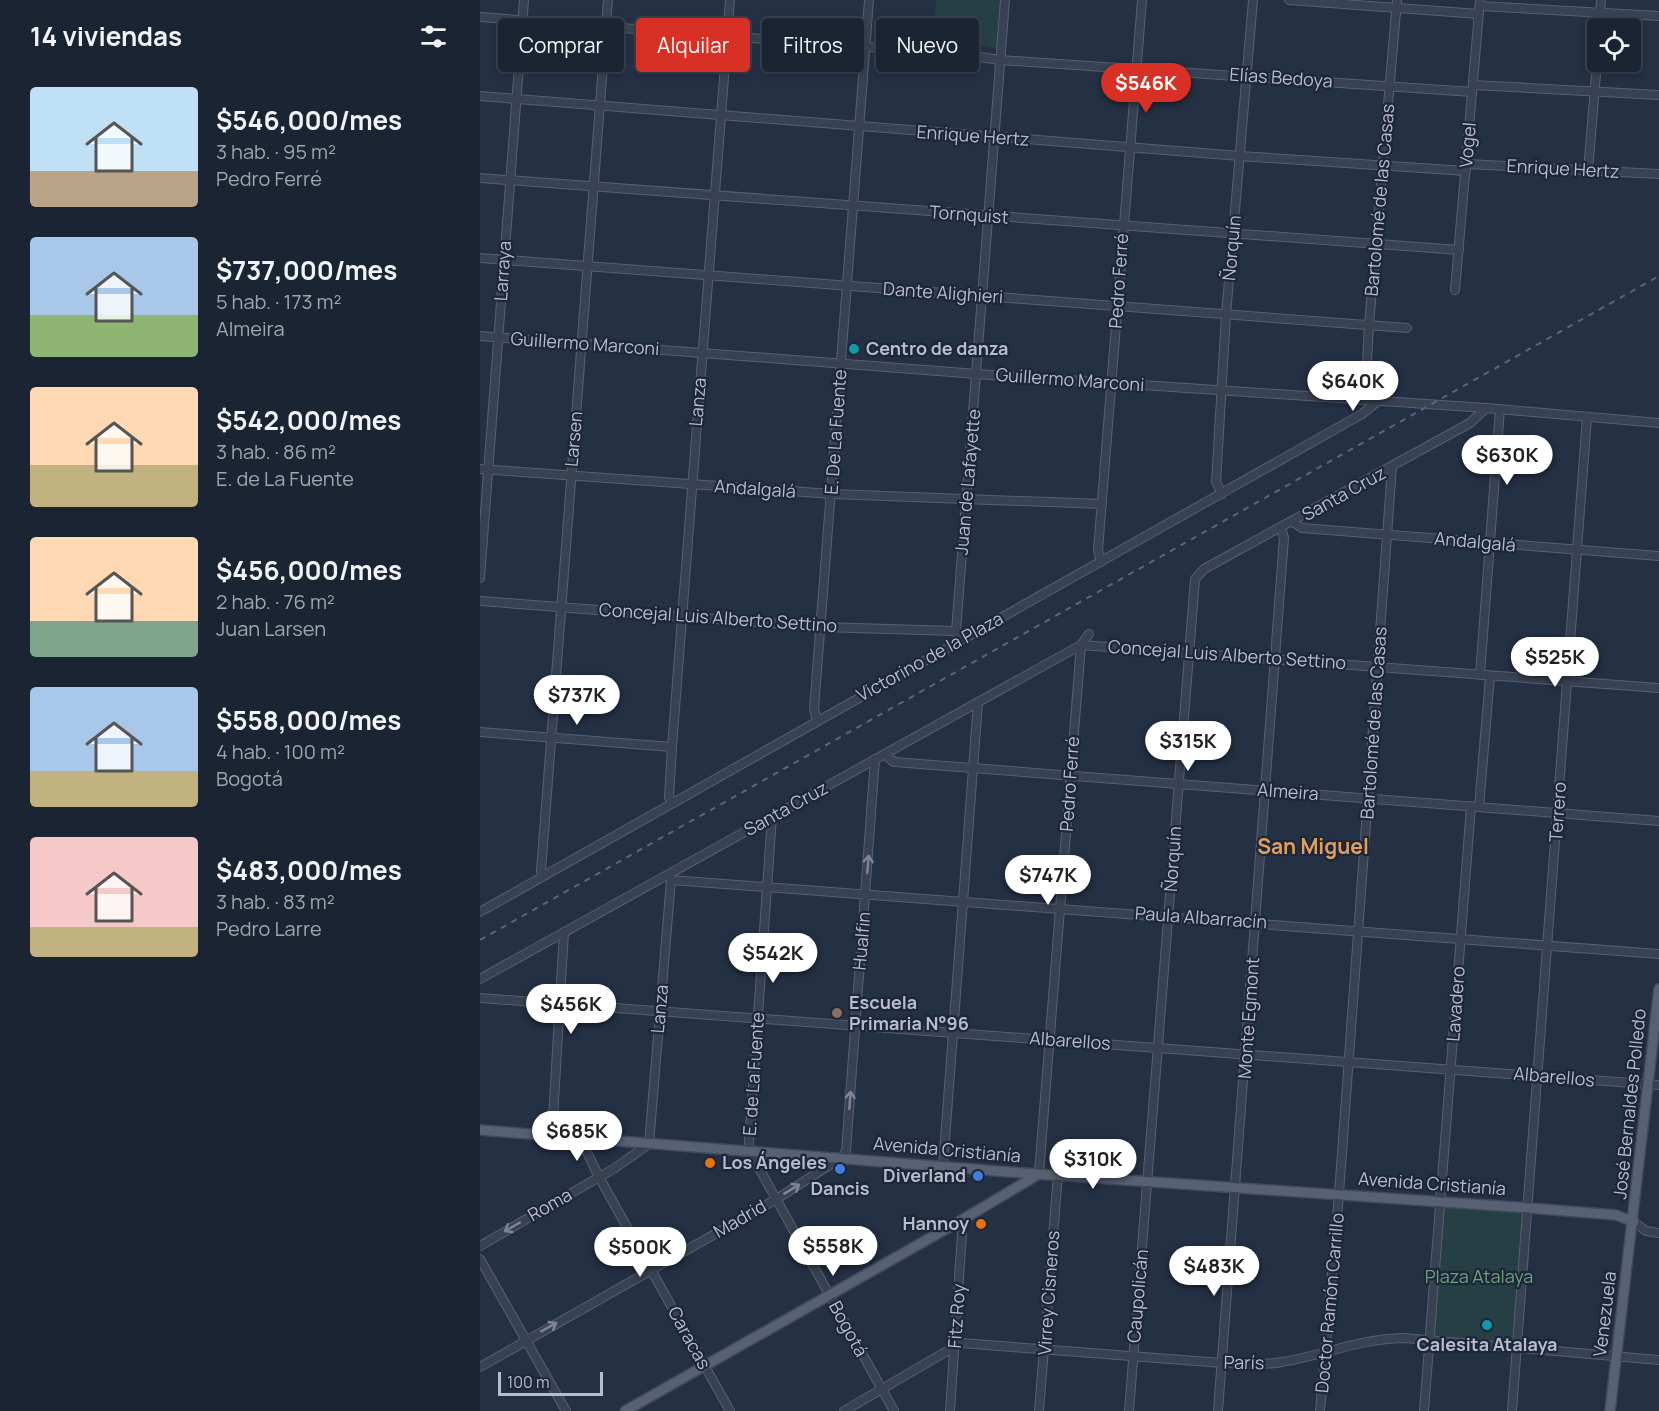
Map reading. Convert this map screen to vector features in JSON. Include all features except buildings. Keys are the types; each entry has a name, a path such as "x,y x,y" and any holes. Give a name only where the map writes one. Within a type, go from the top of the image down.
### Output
{"main road":[{"name":"José Bernaldes Polledo","path":"1634,1222 1654,1085 1659,989"},
{"name":"Avenida Cristianía","path":"480,1130 750,1152 1529,1208 1616,1215 1634,1222"},
{"path":"625,1411 960,1221 1039,1173"},
{"name":"Venezuela","path":"1610,1411 1634,1222"}],"street":[{"name":"Larraya","path":"523,18 524,0"},
{"name":"Larsen","path":"607,18 608,0"},
{"name":"Lanza","path":"728,18 730,0"},
{"name":"E. De La Fuente","path":"817,720 814,709 869,0"},
{"name":"Juan de Lafayette","path":"960,641 956,631 1005,0"},
{"name":"Pedro Ferré","path":"1101,562 1098,550 1142,0"},
{"name":"Ñorquín","path":"1222,494 1216,482 1221,390 1253,0"},
{"path":"1289,0 1659,16"},
{"path":"1600,18 1601,0"},
{"name":"Bartolomé de las Casas","path":"1365,400 1369,325 1397,4"},
{"name":"Vogel","path":"1455,290 1480,7"},
{"name":"Elías Bedoya","path":"480,17 498,19"},
{"name":"Elías Bedoya","path":"750,38 1000,60 1390,86 1659,95"},
{"name":"Larraya","path":"480,578 484,470 498,337 518,72"},
{"name":"Larsen","path":"543,877 541,872 603,72"},
{"name":"Lanza","path":"672,803 669,797 672,747 724,72"},
{"path":"1588,171 1596,72"},
{"name":"Enrique Hertz","path":"480,96 1383,166 1659,174"},
{"name":"Tornquist","path":"480,178 1459,250"},
{"name":"Dante Alighieri","path":"480,258 587,264 1407,328"},
{"name":"Guillermo Marconi","path":"480,336 977,374 1500,409 1659,423"},
{"name":"Victorino de la Plaza","path":"480,912 817,720 1222,494 1362,414 1378,401"},
{"name":"Santa Cruz","path":"1198,574 1470,423 1486,408"},
{"path":"1480,675 1500,409"},
{"name":"Terrero","path":"1512,1411 1569,681 1587,417"},
{"name":"Bartolomé de las Casas","path":"1339,1194 1392,467"},
{"name":"Andalgalá","path":"484,470 832,494 1102,504"},
{"name":"Andalgalá","path":"1293,522 1302,528 1659,556"},
{"name":"Monte Egmont","path":"1218,1411 1266,791 1284,538 1281,528"},
{"name":"Ñorquín","path":"1147,1180 1188,652 1194,583 1198,574"},
{"name":"Concejal Luis Alberto Settino","path":"480,601 561,605 821,627 956,631"},
{"name":"Santa Cruz","path":"480,979 669,877 1081,645 1089,634"},
{"name":"Pedro Ferré","path":"1039,1173 1081,645"},
{"name":"Concejal Luis Alberto Settino","path":"1081,645 1659,688"},
{"name":"Lavadero","path":"1424,1411 1460,938 1490,676"},
{"path":"944,1166 978,702"},
{"path":"480,732 672,747"},
{"name":"Almeira","path":"884,754 894,762 972,769 1659,821"},
{"name":"Hualfin","path":"842,1157 846,1151 875,759"},
{"name":"E. de La Fuente","path":"750,1152 772,817"},
{"name":"Lanza","path":"649,1143 669,877"},
{"name":"Paula Albarracín","path":"669,877 1659,954"},
{"path":"552,1135 564,932"},
{"name":"Albarellos","path":"480,998 1451,1068 1654,1085"},
{"name":"Caracas","path":"580,1138 599,1177 729,1411"},
{"name":"Roma","path":"480,1246 637,1154 649,1143"},
{"name":"Bogotá","path":"750,1152 894,1411"},
{"name":"Madrid","path":"480,1366 775,1200 842,1157"},
{"name":"Virrey Cisneros","path":"1039,1411 1058,1174"},
{"name":"Caupolicán","path":"1129,1411 1147,1180"},
{"name":"Doctor Ramón Carrillo","path":"1320,1411 1339,1194"},
{"name":"Fitz Roy","path":"950,1411 962,1234 960,1221"},
{"name":"Avenida Cristianía","path":"1634,1222 1646,1231 1659,1233"},
{"path":"480,1259 566,1411"},
{"name":"París","path":"844,1411 961,1343 1222,1363 1273,1364 1325,1350 1390,1339 1430,1340 1659,1360"}],"green space":[{"path":"936,0 1002,0 997,48 979,46 979,18 934,18"},
{"name":"Plaza Atalaya","path":"1442,1205 1528,1212 1518,1343 1433,1338"}],"railway":[{"path":"480,940 1659,276"}],"place":[{"name":"Centro de danza","path":"854,349"},
{"name":"Escuela Primaria N°96","path":"837,1013"},
{"name":"Los Ángeles","path":"710,1163"},
{"name":"Dancis","path":"840,1169"},
{"name":"Diverland","path":"978,1176"},
{"name":"Hannoy","path":"981,1224"},
{"name":"Calesita Atalaya","path":"1487,1325"}],"district":[{"name":"San Miguel","path":"1313,847"}]}
